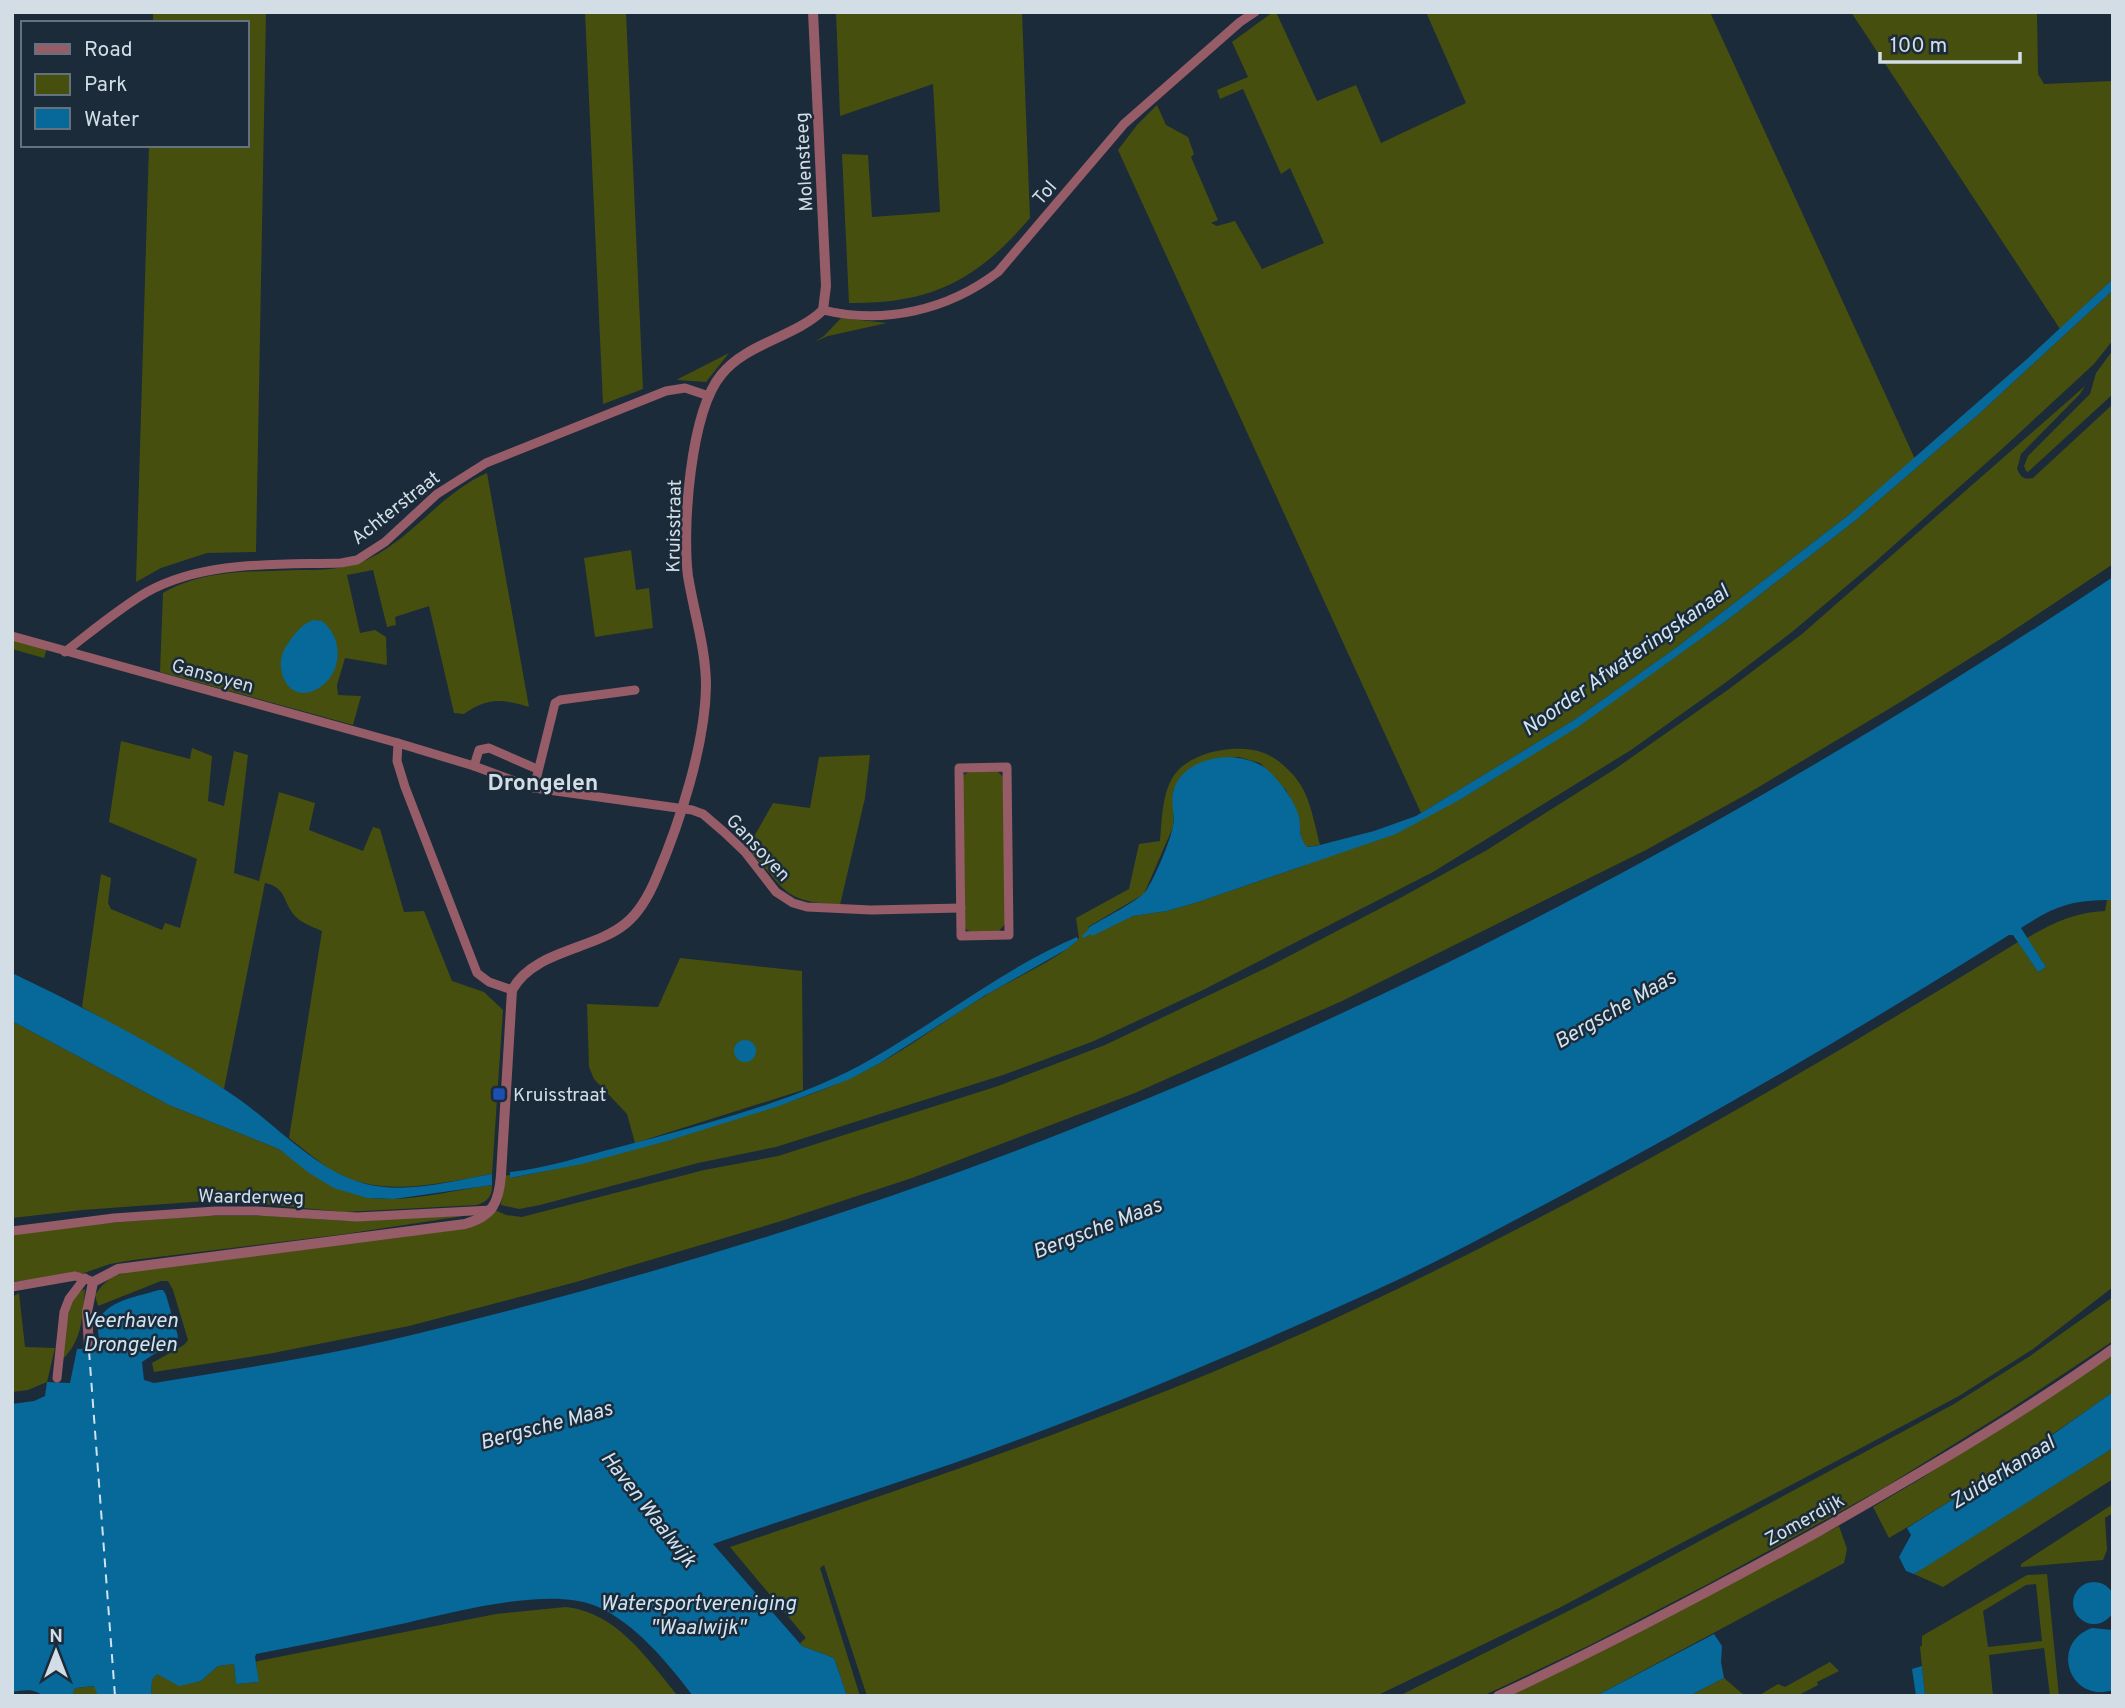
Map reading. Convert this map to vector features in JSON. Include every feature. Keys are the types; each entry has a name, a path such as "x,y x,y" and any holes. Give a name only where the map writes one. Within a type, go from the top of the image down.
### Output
{"street":[{"name":"Molensteeg","path":"813,12 826,286 823,310"},
{"name":"Tol","path":"823,310 868,316 896,316 932,307 979,286 998,272 1124,124 1240,22 1255,12"},
{"name":"Kruisstraat","path":"512,990 522,978 556,954 616,930 632,917 656,877 682,808 703,725 703,652 688,574 686,542 689,491 699,424 709,396 721,375 742,357 802,327 823,310"},
{"name":"Achterstraat","path":"65,652 147,593 183,577 229,568 357,560 385,542 437,494 486,463 666,391 685,388 709,396"},
{"name":"Gansoyen","path":"12,636 398,743 534,788 682,808 702,814 745,852 776,892 793,903 807,907 871,910 961,908"},
{"path":"534,788 555,703 560,700 635,690"},
{"path":"57,1378 64,1312 69,1298 89,1280 131,1266 465,1224 478,1220 491,1210 499,1194 512,990 489,982 477,972 405,787 397,761 398,743"},
{"path":"474,766 480,750 489,748 537,769"},
{"path":"1007,767 1009,935 961,936 961,908 959,768 1007,767"},
{"name":"Waarderweg","path":"12,1231 114,1218 215,1211 357,1217 491,1210"},
{"path":"12,1287 75,1276 89,1280"},
{"path":"89,1280 89,1348"},
{"name":"Zomerdijk","path":"1498,1696 1649,1622 1889,1491 2113,1349"}],"green space":[{"path":"153,12 266,12 256,552 207,553 161,568 136,582 149,147 248,147 248,21 153,21"},
{"path":"585,12 626,12 643,389 603,404"},
{"path":"836,12 1022,12 1030,218 991,258 951,284 929,293 905,299 849,303 842,154 868,155 872,217 940,212 933,84 840,116"},
{"path":"1276,12 1317,101 1356,85 1381,143 1466,103 1426,12 1710,12 1915,459 1850,514 1677,647 1574,720 1421,813 1118,150 1157,105 1166,125 1188,137 1194,154 1191,157 1218,220 1211,223 1217,226 1235,221 1262,269 1324,243 1290,168 1281,174 1243,89 1220,99 1217,90 1248,77 1232,42"},
{"path":"1851,12 2037,12 2038,74 2044,84 2113,81 2113,279 2060,329"},
{"path":"2113,290 2113,340 2094,364 1875,562 1792,632 1631,750 1433,872 1201,991 1094,1041 1003,1075 776,1147 698,1163 540,1205 519,1209 501,1205 503,1176 510,1175 511,1178 537,1173 641,1147 784,1104 866,1071 985,996 1061,953 1079,938 1076,918 1129,889 1139,844 1160,841 1167,789 1175,774 1192,760 1216,751 1242,749 1264,753 1281,763 1303,789 1320,845 1306,847 1302,842 1298,816 1286,790 1260,763 1239,757 1208,761 1184,774 1173,791 1173,827 1144,894 1088,927 1091,934 1133,916 1167,911 1198,902 1300,867 1461,799 1578,726 1730,618 1856,520 1980,413"},
{"path":"841,318 887,323 828,336 814,342 824,336"},
{"path":"2113,350 2113,394 2026,471 2024,466 2028,456 2090,394 2096,373"},
{"path":"729,353 706,382 677,380 680,378"},
{"path":"2085,386 2021,454 2017,469 2023,477 2033,478 2113,404 2113,564 1902,701 1747,794 1646,850 1342,1001 1135,1093 912,1178 778,1222 576,1282 409,1326 268,1354 154,1372 152,1363 188,1340 168,1281 161,1281 98,1306 95,1295 102,1286 113,1277 128,1272 430,1232 495,1210 522,1217 704,1170 778,1156 998,1086 1105,1045 1268,967 1402,897 1487,850 1615,769 1802,634"},
{"path":"487,473 529,707 495,701 480,705 464,714 454,713 429,606 395,617 396,625 387,627 373,570 347,575 360,633 375,630 386,637 387,665 345,658 337,685 338,695 361,696 353,725 160,672 163,593 195,580 229,573 327,569 356,564 392,545 453,494"},
{"path":"631,550 636,590 649,588 653,628 595,637 584,558"},
{"path":"12,639 47,648 44,658 12,649"},
{"path":"121,741 190,759 192,748 212,756 208,801 224,806 234,751 248,755 234,873 259,881 279,792 315,803 309,830 363,851 373,827 380,829 404,912 424,911 452,981 484,992 503,1010 492,1174 411,1186 371,1185 333,1171 289,1138 322,931 296,917 278,888 272,885 265,883 224,1089 82,1007 101,874 111,878 108,903 111,909 162,930 165,923 180,928 197,859 109,822"},
{"path":"870,755 865,798 840,905 793,896 747,849 773,803 810,808 819,757"},
{"path":"970,771 997,771 1004,778 1005,924 998,932 971,932 965,929 963,779"},
{"path":"2107,900 2113,900 2113,1287 2033,1349 1959,1396 1559,1608 1376,1696 867,1696 824,1565 820,1568 860,1696 847,1696 834,1658 802,1646 800,1643 806,1638 730,1547 1089,1421 1231,1364 1393,1291 1485,1246 1666,1150 1843,1048 2018,942 2038,972 2046,967 2027,938 2064,919 2105,911"},
{"path":"680,958 802,971 803,1090 635,1143 627,1114 594,1079 589,1067 587,1004 658,1007"},
{"path":"12,1021 169,1105 279,1149 323,1177 360,1196 399,1199 492,1185 490,1196 477,1205 344,1212 220,1200 12,1218"},
{"path":"470,1215 345,1234 133,1260 84,1273 12,1282 12,1234 84,1225 201,1216 270,1216 347,1221"},
{"path":"85,1289 77,1337 68,1354 60,1362 67,1310 77,1294"},
{"path":"19,1293 25,1347 55,1348 47,1382 28,1390 12,1392 12,1297"},
{"path":"2113,1297 2113,1341 1885,1487 1708,1584 1483,1696 1399,1696 1594,1598 1954,1404 2030,1356"},
{"path":"2113,1352 2113,1392 2002,1468 1889,1538 1873,1507 1922,1478"},
{"path":"2113,1448 2113,1479 1943,1587 1914,1574"},
{"path":"2113,1504 2113,1513 2105,1518 2107,1550 2103,1560 2021,1567 2021,1564"},
{"path":"1839,1526 1847,1549 1844,1563 1596,1696 1507,1696 1701,1599"},
{"path":"2047,1574 2059,1696 2050,1696 2044,1648 1989,1655 1993,1696 1925,1696 1920,1647 1922,1636 2027,1575","holes":["2036,1584 2042,1641 1988,1647 1983,1611 2026,1585"]},
{"path":"566,1607 601,1618 616,1628 643,1653 678,1696 151,1696 152,1680 157,1673 183,1683 191,1683 201,1681 218,1666 234,1664 236,1684 258,1682 258,1661 496,1614"},
{"path":"1830,1662 1839,1671 1797,1696 1758,1696 1778,1684 1785,1687"},
{"path":"1724,1678 1745,1696 1689,1696"},
{"path":"95,1686 98,1696 72,1696 75,1688"}],"water":[{"path":"2113,279 2113,290 1980,413 1856,520 1730,618 1578,727 1461,799 1396,834 1198,902 1167,911 1133,916 1083,938 1088,928 1128,905 1146,891 1171,833 1174,789 1181,777 1191,768 1203,761 1232,757 1259,764 1274,776 1291,799 1299,817 1302,840 1307,847 1374,831 1416,816 1574,720 1677,647 1850,514 2027,359"},
{"path":"2113,577 2113,900 2065,905 2021,928 2046,967 2038,972 2013,935 2009,935 1845,1036 1734,1100 1622,1163 1406,1276 1214,1361 1020,1439 713,1544 802,1646 834,1658 847,1696 693,1696 661,1657 624,1622 596,1606 575,1600 550,1599 523,1600 467,1609 256,1654 259,1682 236,1684 234,1664 218,1666 201,1681 179,1686 157,1674 152,1680 151,1696 98,1696 94,1686 75,1688 72,1696 43,1696 29,1690 12,1692 12,1404 34,1401 45,1396 47,1382 70,1383 77,1349 101,1348 98,1325 106,1310 114,1305 159,1290 163,1290 166,1295 178,1336 142,1362 144,1380 154,1383 360,1347 512,1310 764,1238 929,1182 1092,1121 1226,1065 1358,1006 1488,942 1617,876 1869,732"},
{"path":"313,620 322,621 335,638 335,669 323,685 313,691 297,692 285,682 281,658 296,632"},
{"path":"1077,937 1078,940 1067,949 984,996 880,1063 850,1079 779,1106 667,1141 582,1164 510,1178 510,1172 551,1165 682,1130 815,1087 873,1058 999,978"},
{"path":"12,973 177,1060 246,1104 312,1157 348,1178 366,1184 397,1188 492,1174 492,1185 394,1199 367,1198 334,1188 309,1173 279,1149 169,1105 12,1021"},
{"path":"745,1040 753,1043 756,1051 753,1059 745,1062 737,1059 734,1051 737,1043"},
{"name":"Zuiderkanaal","path":"2113,1392 2113,1448 1914,1574 1906,1571 1899,1557 1911,1535 1907,1528 2018,1459"},
{"path":"2094,1582 2109,1588 2115,1603 2109,1618 2094,1624 2079,1618 2073,1603 2079,1588"},
{"path":"2092,1628 2113,1630 2113,1690 2098,1692 2085,1688 2070,1670 2068,1658 2071,1646 2079,1636"},
{"path":"1714,1634 1722,1646 1724,1678 1689,1696 1596,1696"},
{"path":"1922,1666 1925,1696 1916,1696 1912,1669"}],"ferry route":[{"path":"89,1351 115,1696"}],"place":[{"name":"Kruisstraat","path":"499,1094"}],"district":[{"name":"Drongelen","path":"543,782"}],"water label":[{"name":"Noorder Afwateringskanaal","path":"1625,660"},
{"name":"Bergsche Maas","path":"1615,1009"},
{"name":"Bergsche Maas","path":"1097,1228"},
{"name":"Veerhaven Drongelen","path":"130,1332"},
{"name":"Bergsche Maas","path":"546,1425"},
{"name":"Haven Waalwijk","path":"649,1509"},
{"name":"Watersportvereniging \"Waalwijk\"","path":"698,1615"}]}
